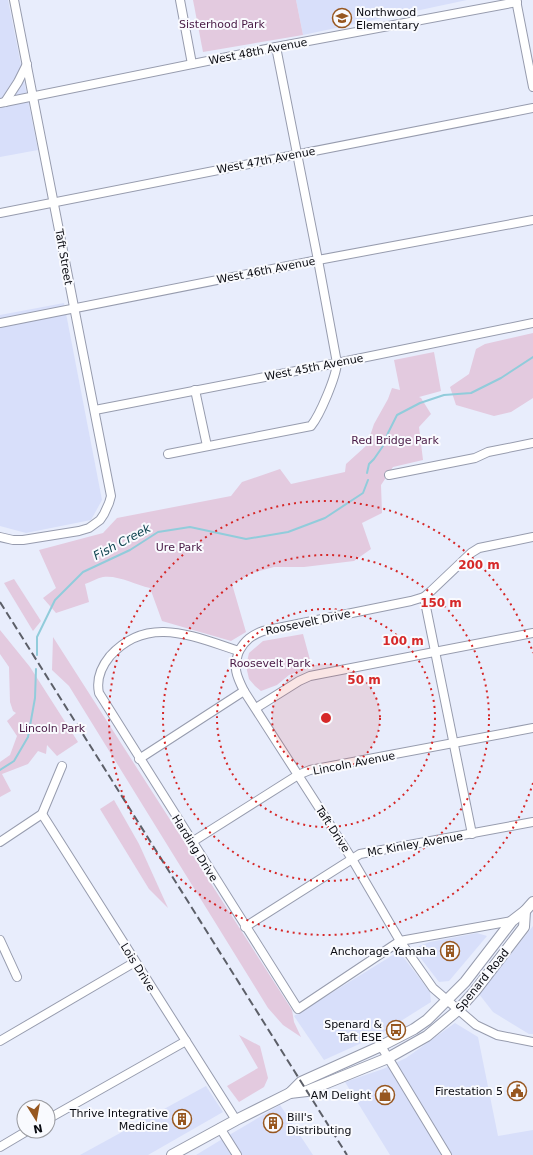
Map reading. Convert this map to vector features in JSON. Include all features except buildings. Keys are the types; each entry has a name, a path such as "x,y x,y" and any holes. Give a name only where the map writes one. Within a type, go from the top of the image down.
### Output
{"main road":[{"name":"Spenard Road","path":"172,1155 220,1128 290,1093 301,1082 380,1046 427,1020 465,982 512,921 525,911 533,902"},
{"name":"Spenard Road","path":"290,1093 307,1091 388,1058 427,1036 458,1010 475,991 524,927 525,911"}],"street":[{"name":"Taft Street","path":"0,537 23,540 89,528 100,520 109,504 111,496 95,410 73,308 54,202 14,0"},
{"path":"180,0 192,64"},
{"path":"516,1 533,87"},
{"name":"West 48th Avenue","path":"2,102 516,1"},
{"path":"168,454 307,427 313,423 334,380 337,363 276,47"},
{"path":"2,102 18,82 26,64"},
{"name":"West 47th Avenue","path":"0,213 533,108"},
{"name":"West 46th Avenue","path":"0,323 318,260 533,220"},
{"name":"West 45th Avenue","path":"95,410 533,323"},
{"path":"195,390 207,446"},
{"path":"389,475 475,458 488,452 533,443"},
{"name":"Roosevelt Drive","path":"239,651 244,642 253,635 263,631 411,601 424,597 479,548 533,537"},
{"path":"424,597 472,834"},
{"name":"Harding Drive","path":"239,651 178,632 160,631 144,634 129,640 117,648 106,661 100,673 97,684 99,693 245,928 298,1009 400,942"},
{"path":"256,708 299,681 310,676 533,633"},
{"name":"Taft Drive","path":"239,651 236,661 236,675 244,691 352,859 400,942 433,988 476,1025 495,1034 533,1042"},
{"path":"139,759 244,691"},
{"name":"Lincoln Avenue","path":"192,842 298,775 310,770 533,728"},
{"path":"0,842 42,814 62,766"},
{"name":"Lois Drive","path":"42,814 236,1120"},
{"name":"Mc Kinley Avenue","path":"245,928 360,854 533,822"},
{"path":"400,942 512,921"},
{"path":"0,940 17,977"},
{"path":"0,1041 135,962"},
{"path":"56,1114 186,1041"},
{"path":"380,1046 447,1155"},
{"path":"220,1128 237,1155"},
{"path":"0,1147 16,1138"}],"shaded area":[{"path":"0,0 8,0 38,150 0,157"},
{"name":"Northwood Elementary","path":"296,0 467,0 303,35"},
{"path":"64,303 102,500 91,520 26,533 0,526 0,315"},
{"path":"533,926 533,1034 529,1034 493,1012 479,994"},
{"path":"477,933 487,936 449,981 439,982 416,952 419,946 430,942"},
{"path":"401,954 430,992 431,1002 377,1036 324,1060 294,1016 393,955"},
{"path":"455,1023 478,1037 498,1136 533,1130 533,1155 390,1155 345,1082 383,1069 406,1058"},
{"path":"206,1086 223,1112 148,1155 80,1155"},
{"path":"280,1105 313,1155 196,1155 219,1141"}],"green space":[{"name":"Sisterhood Park","path":"193,0 296,0 303,35 203,52"},
{"path":"533,333 533,398 511,412 494,416 456,405 450,387 469,374 476,349 485,344"},
{"path":"434,352 441,391 419,397 431,414 419,427 423,460 393,467 381,485 382,513 362,523 371,549 354,561 304,567 274,567 252,573 232,584 246,632 231,641 162,621 150,588 115,577 98,578 85,584 89,602 56,613 43,598 56,588 39,550 103,533 117,518 231,496 242,482 280,469 291,484 345,472 346,464 367,445 374,424 388,399 392,388 400,390 394,360"},
{"path":"14,579 41,621 33,631 4,583"},
{"name":"Lincoln Park","path":"0,630 30,667 78,742 57,756 47,745 46,754 38,751 28,764 2,774 11,791 0,797 0,762 10,755 17,736 7,721 16,713 13,711 10,702 9,667 0,654"},
{"name":"Roosevelt Park","path":"303,634 312,667 289,675 277,685 261,691 249,679 246,666 249,653 263,641"},
{"path":"53,637 292,1010 294,1022 301,1037 283,1025 268,1008 69,686 52,670"},
{"path":"114,800 139,844 168,908 149,889 100,809"},
{"path":"239,1035 260,1046 268,1078 264,1087 239,1102 227,1086 258,1068"}],"waterway":[{"name":"Fish Creek","path":"367,473 369,464 383,446 397,415 420,403 444,395 471,393 501,378 533,357"},
{"name":"Fish Creek","path":"37,655 37,637 55,600 83,572 130,550 158,532 190,527 246,539 288,532 325,518 363,493 368,480"},
{"name":"Fish Creek","path":"0,770 14,761 28,737 35,698 36,669"}],"railway":[{"path":"0,602 347,1155"}],"place":[{"name":"Northwood Elementary","path":"342,18"},
{"name":"Anchorage Yamaha","path":"450,951"},
{"name":"Spenard & Taft ESE","path":"396,1030"},
{"name":"Firestation 5","path":"517,1091"},
{"name":"AM Delight","path":"385,1095"},
{"name":"Thrive Integrative Medicine","path":"182,1119"},
{"name":"Bill's Distributing","path":"273,1123"}],"park label":[{"name":"Red Bridge Park","path":"395,440"},
{"name":"Ure Park","path":"179,547"}]}
